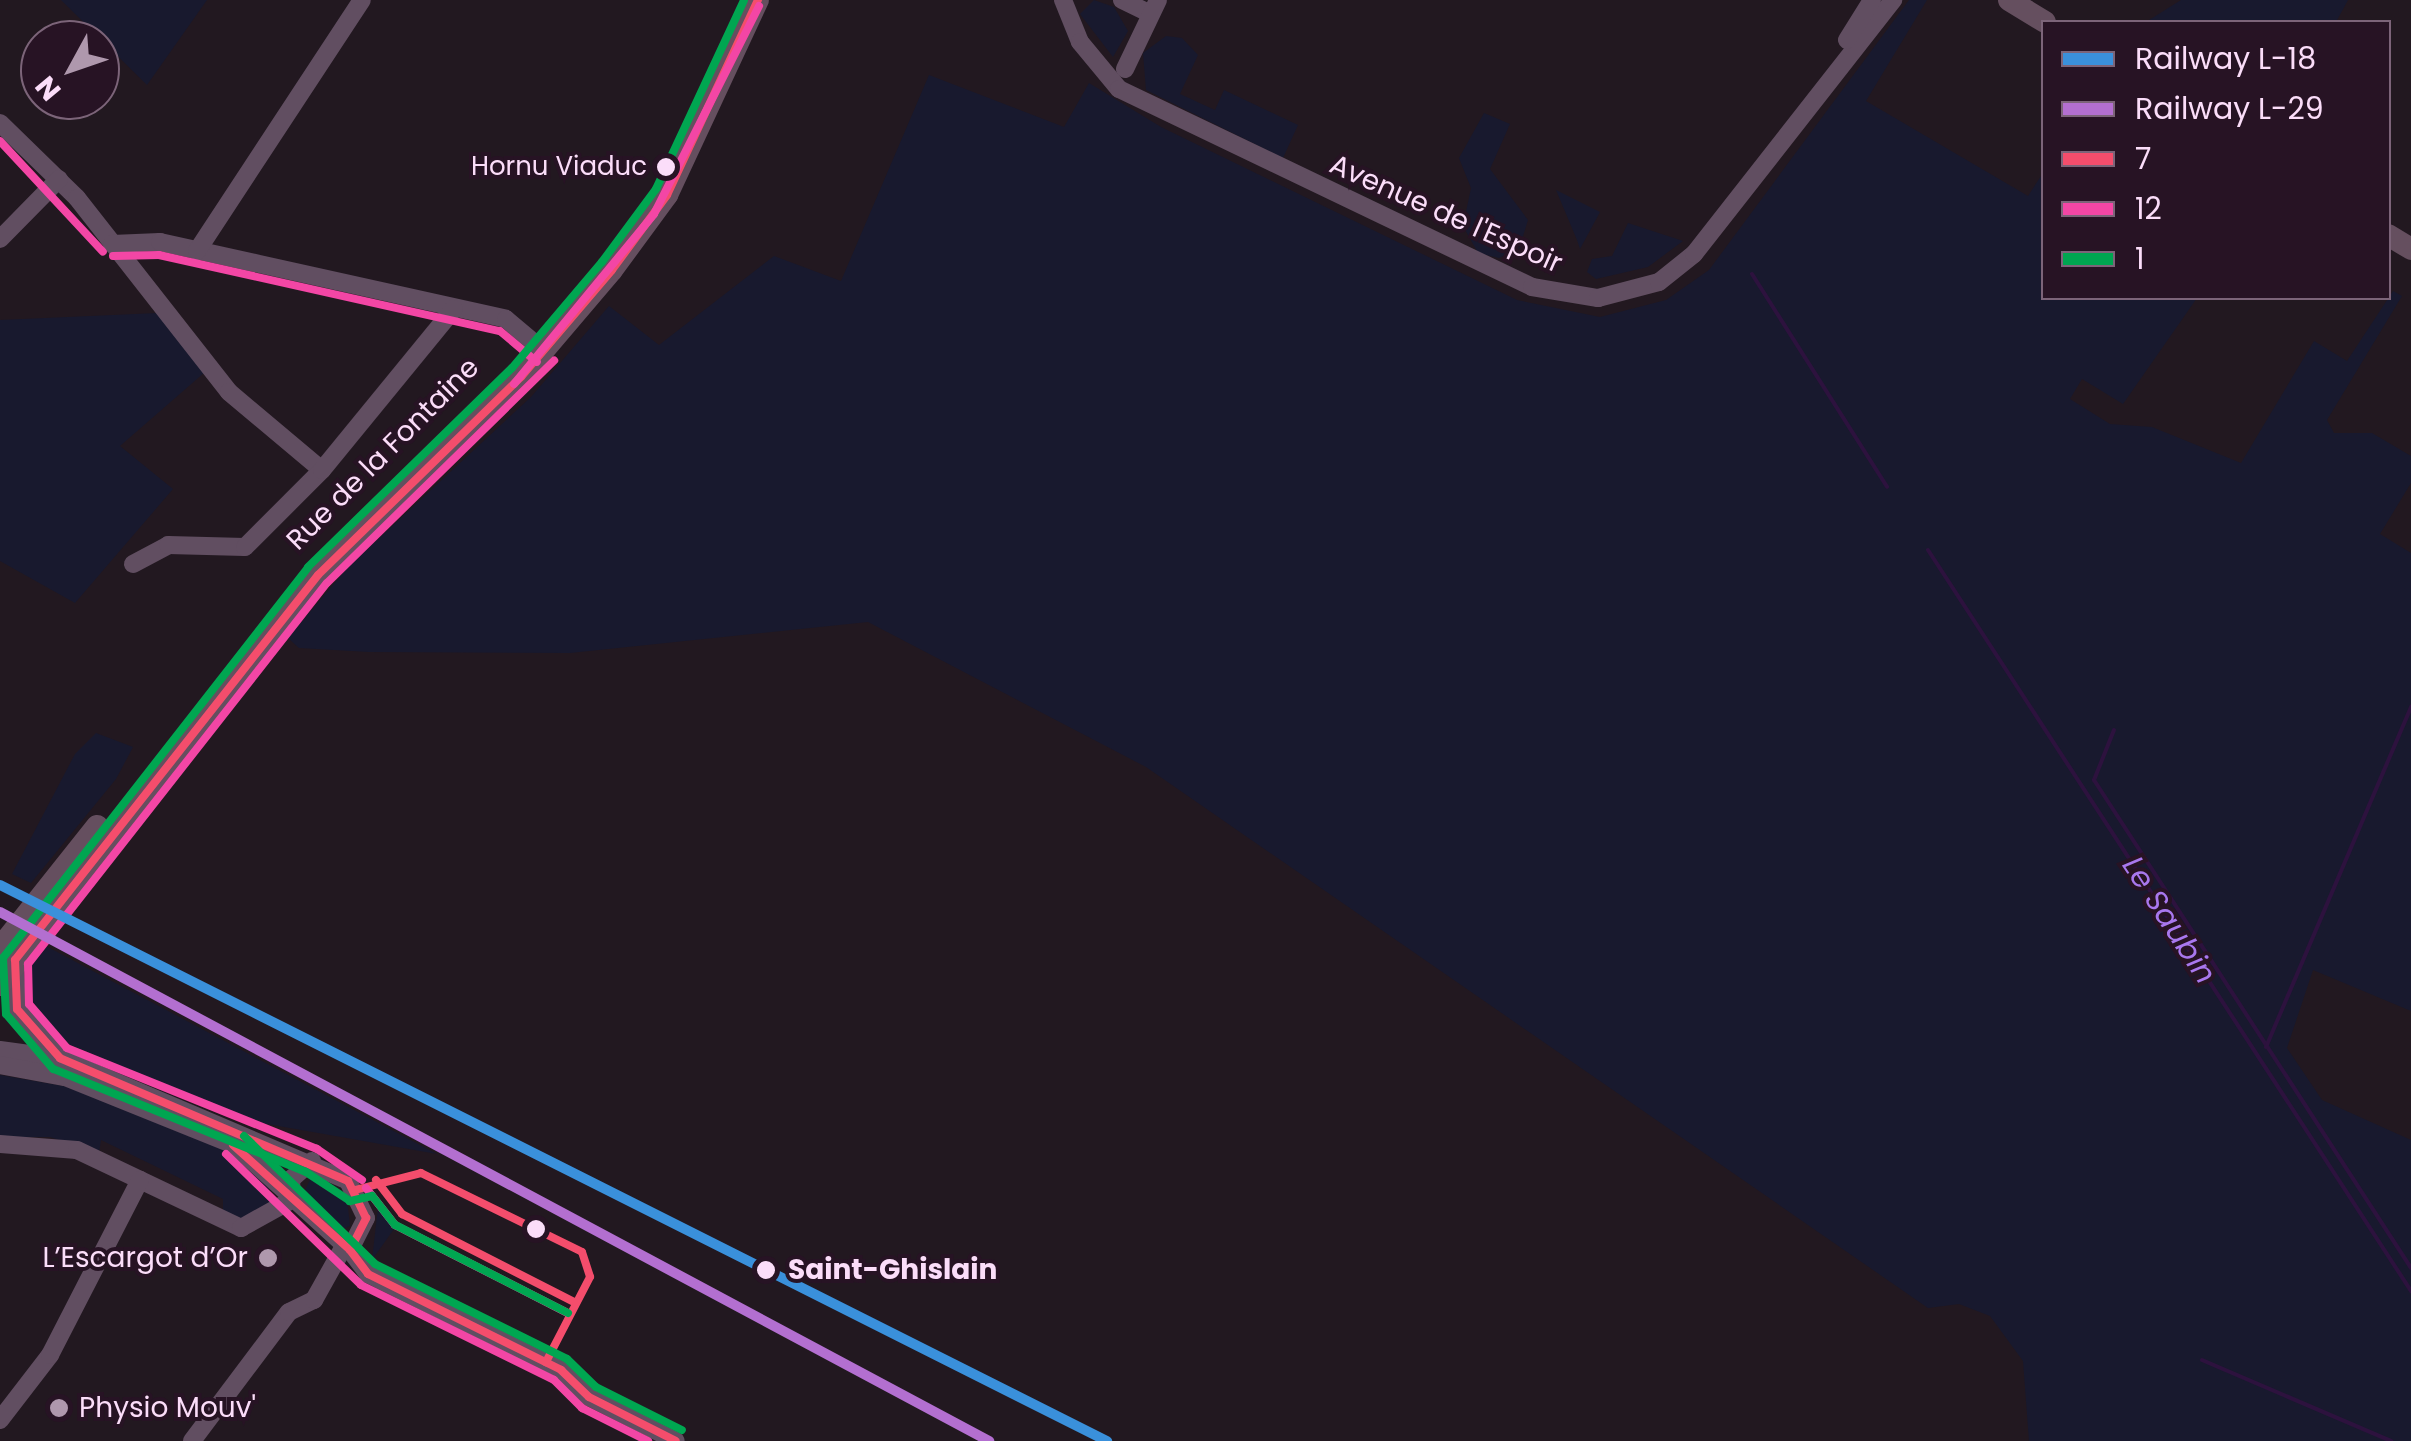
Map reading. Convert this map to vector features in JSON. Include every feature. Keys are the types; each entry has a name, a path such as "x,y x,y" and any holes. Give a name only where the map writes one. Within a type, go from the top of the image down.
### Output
{"main road":[{"name":"Rue de la Fontaine","path":"540,348 644,207 748,0"},
{"name":"Rue de la Fontaine","path":"0,985 11,949 332,543 540,348 667,194 758,0"},
{"path":"2009,0 2042,20"}],"street":[{"path":"196,251 362,0"},
{"name":"Avenue de l'Espoir","path":"1063,0 1086,52 1119,89 1435,244 1578,298 1646,287 1687,261 1834,68"},
{"path":"1122,0 1154,7 1125,70"},
{"path":"1834,68 1872,0"},
{"path":"1834,68 1893,0"},
{"path":"0,122 59,178 229,392 322,470"},
{"path":"0,239 59,178"},
{"path":"112,244 196,251 506,319 540,348"},
{"path":"133,564 168,545 245,547 322,470 454,308"},
{"path":"3,1055 13,1010 11,949"},
{"path":"13,1010 60,1058"},
{"path":"3,1055 60,1058 312,1161 348,1181 363,1204 363,1232 346,1250 314,1300 289,1312 192,1441"},
{"path":"3,1055 234,1145 368,1274 561,1370 589,1397 676,1441"},
{"path":"0,1144 62,1146 241,1228 292,1198"},
{"path":"292,1198 291,1179 312,1161"},
{"path":"0,1420 50,1355 140,1180"}],"shaded area":[{"path":"61,0 207,0 147,85 120,58 120,20 81,20"},
{"path":"1094,0 1114,7 1128,31 1113,57 1080,14"},
{"path":"1909,0 1927,0 1866,101 2028,196 2041,176 2041,300 2196,300 2123,404 2082,379 2070,399 2110,424 2152,427 2241,463 2314,341 2347,361 2387,300 2391,300 2393,291 2402,296 2327,420 2334,433 2372,433 2411,456 2411,483 2380,534 2411,553 2411,1011 2313,970 2287,1048 2322,1100 2411,1140 2411,1441 2029,1441 2023,1361 1990,1316 1959,1304 1928,1308 1146,767 868,622 570,653 369,652 299,648 288,638 348,567 531,397 609,306 659,345 774,256 841,281 929,75 1064,127 1089,83 1161,127 1517,300 1600,317 1666,300 1709,270"},
{"path":"2181,0 2348,0 2337,20 2149,20"},
{"path":"1166,36 1182,38 1198,55 1180,94 1215,110 1224,90 1298,125 1283,158 1146,90 1143,53"},
{"path":"1484,113 1510,124 1490,169 1528,220 1519,249 1499,258 1478,253 1463,226 1471,188 1459,158"},
{"path":"1556,190 1600,212 1580,249 1577,240"},
{"path":"1628,223 1683,241 1648,267 1596,279 1587,272 1592,259 1612,256"},
{"path":"158,313 205,372 120,446 173,489 75,603 0,561 0,320"},
{"path":"96,733 133,747 116,779 31,883 12,874 75,754"},
{"path":"44,945 437,1154 256,1122 61,1041 31,999 30,964"},
{"path":"0,1075 69,1087 227,1150 269,1188 270,1202 246,1221 223,1213 223,1199 101,1140 99,1153 50,1137 0,1137"},
{"path":"312,1176 347,1199 350,1226 340,1230 302,1196"},
{"path":"378,1207 394,1229 372,1260"}],"waterway":[{"name":"Le Saubin","path":"1752,274 1887,487"},
{"name":"Le Saubin","path":"1928,550 2411,1291"},
{"path":"2266,1047 2411,707"},
{"path":"2114,730 2094,780 2411,1268"},
{"path":"2202,1360 2391,1441"}],"rail line":[{"name":"L-18","path":"0,885 1107,1441"},
{"name":"L-29","path":"0,912 989,1441"}],"transit line":[{"name":"1","path":"568,1313 395,1225 372,1196 350,1201 306,1172 53,1069 6,1014 3,958 308,567 512,368 602,262 656,189 744,0"},
{"name":"7","path":"350,1250 366,1218 348,1181 60,1058 17,1009 15,960 318,575 521,377 612,270 667,195 758,0"},
{"name":"12","path":"514,384 654,214 759,6"},
{"name":"12","path":"0,141 103,252"},
{"name":"12","path":"113,256 159,255 500,331 537,362"},
{"name":"12","path":"362,1180 317,1149 67,1048 29,1004 28,964 327,583 554,361"},
{"name":"1","path":"244,1136 375,1264 567,1359 596,1387 682,1430"},
{"name":"7","path":"233,1145 350,1250"},
{"name":"12","path":"226,1154 361,1285 554,1380 582,1408 648,1441"},
{"name":"7","path":"355,1190 421,1173 582,1252 590,1277 546,1362"},
{"name":"7","path":"376,1180 402,1214 574,1302"},
{"name":"12","path":"366,1188 395,1225 568,1313"},
{"name":"7","path":"350,1250 368,1274 561,1370 589,1397 676,1441"}],"place":[{"name":"Hornu Viaduc","path":"666,167"},
{"name":"L’Escargot d’Or","path":"268,1258"},
{"name":"Saint-Ghislain","path":"766,1270"},
{"name":"Physio Mouv'","path":"59,1408"}]}
